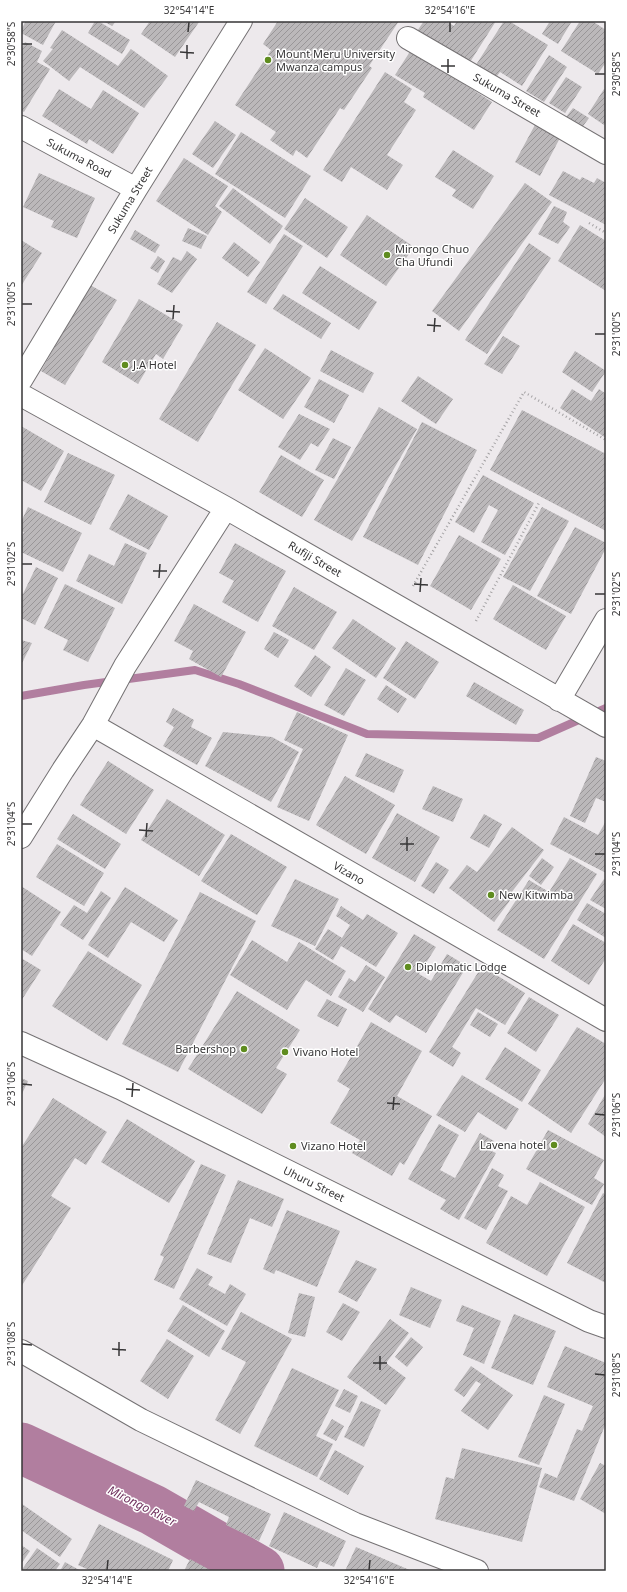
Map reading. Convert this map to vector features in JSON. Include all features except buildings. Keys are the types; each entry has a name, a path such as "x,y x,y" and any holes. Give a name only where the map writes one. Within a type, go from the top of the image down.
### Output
{"street":[{"name":"Sukuma Street","path":"21,380 136,189 240,21"},
{"name":"Sukuma Street","path":"408,38 606,153"},
{"name":"Sukuma Road","path":"21,127 136,189"},
{"name":"Rufiji Street","path":"21,395 226,508 606,726"},
{"path":"21,837 97,717 125,666 226,508"},
{"path":"564,702 606,620"},
{"name":"Vizano","path":"97,717 606,1020"},
{"name":"Uhuru Street","path":"21,1043 120,1088 589,1321 606,1328"},
{"path":"21,1351 141,1420 355,1524 477,1571"}],"path":[{"path":"589,223 606,233"},
{"path":"400,608 524,392 606,440"},
{"path":"463,644 540,501"}],"waterway":[{"path":"21,696 84,685 195,670 239,684 367,734 538,738 606,708"},
{"name":"Mirongo River","path":"21,1448 153,1510 259,1571"}],"place":[{"name":"Mount Meru University Mwanza campus","path":"268,60"},
{"name":"Mirongo Chuo Cha Ufundi","path":"387,255"},
{"name":"J.A Hotel","path":"125,365"},
{"name":"New Kitwimba","path":"491,895"},
{"name":"Diplomatic Lodge","path":"408,967"},
{"name":"Barbershop","path":"244,1049"},
{"name":"Vivano Hotel","path":"285,1052"},
{"name":"Lavena hotel","path":"554,1145"},
{"name":"Vizano Hotel","path":"293,1146"}]}
